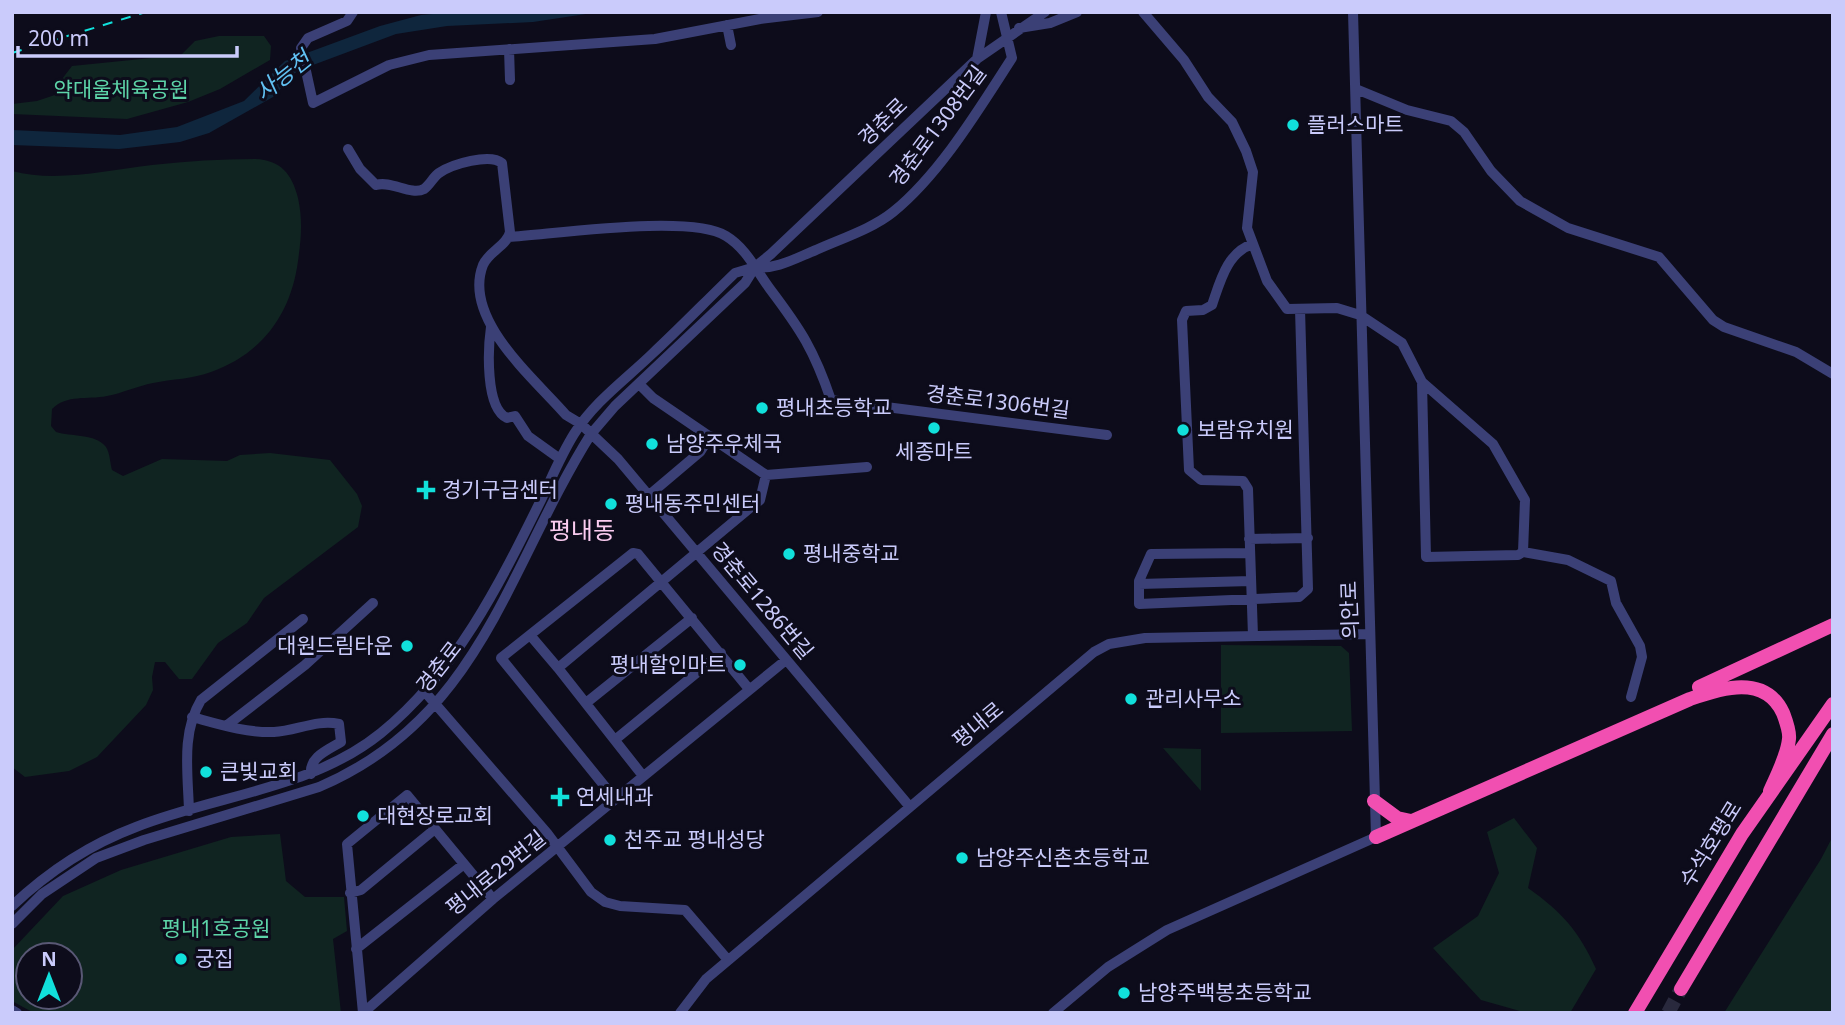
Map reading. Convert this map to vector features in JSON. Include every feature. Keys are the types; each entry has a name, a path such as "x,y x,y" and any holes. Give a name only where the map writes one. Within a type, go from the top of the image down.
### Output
{"highway":[{"path":"1502,781 1538,757 1672,700 1833,625"},
{"path":"1376,837 1690,699 1717,689 1742,686 1754,688 1775,700 1782,710 1790,735 1788,748 1770,791"},
{"name":"수석호평로","path":"1635,1013 1690,918 1770,791 1833,704"},
{"path":"1681,989 1833,734"},
{"path":"1374,801 1389,814 1411,821"}],"street":[{"path":"353,12 347,21 308,38 302,48 313,103 400,61 443,53 654,39 818,12"},
{"path":"977,59 986,12"},
{"path":"1001,12 1005,37"},
{"path":"1019,28 1027,12"},
{"name":"경춘로","path":"12,924 42,894 96,858 344,776 378,754 436,704 480,647 592,434 639,384 745,283 755,267 977,59 1005,37 1045,12"},
{"path":"1019,28 1050,23 1077,12"},
{"name":"의안로","path":"1353,12 1376,837"},
{"path":"1144,13 1184,60 1208,97 1232,122 1246,151 1253,172 1247,228 1275,297 1287,309 1337,309 1360,315 1402,343 1422,382 1493,444 1525,500 1524,552"},
{"path":"727,25 731,45"},
{"name":"경춘로1308번길","path":"755,267 769,269 842,239 891,214 904,203 943,158 1012,58 1005,37"},
{"path":"509,49 510,80"},
{"path":"1356,89 1407,110 1451,121 1464,132 1492,172 1520,201 1568,228 1659,257 1697,298 1713,320 1724,327 1796,352 1833,374"},
{"path":"348,149 360,169 376,185 388,182 416,190 426,188 445,170 488,158 498,159 504,167 509,237"},
{"path":"560,459 528,436 515,416 508,418 498,411 490,378 491,327 479,302 483,266 491,253 509,237 678,224 701,226 726,236 742,249 755,267"},
{"path":"1253,244 1244,247 1224,270 1212,305 1203,310 1186,311 1182,320 1189,470 1201,480 1243,481 1248,489 1253,636"},
{"name":"경춘로","path":"12,906 46,875 89,847 137,826 311,774 360,749 425,692 464,642 581,424 603,399 735,273 755,267"},
{"name":"경춘로1306번길","path":"755,267 806,337 831,400 1107,435"},
{"path":"1250,553 1151,554 1139,584 1139,604 1299,597 1308,589 1300,309"},
{"name":"경춘로1286번길","path":"491,327 566,415 592,434 648,496 910,807"},
{"path":"1422,382 1426,556 1433,559 1518,555 1524,552 1568,561 1611,581 1616,603 1640,646 1642,657 1631,697"},
{"path":"639,384 653,398 766,475 867,467"},
{"path":"648,496 700,452 710,436"},
{"path":"558,668 698,555 704,546 760,499 766,475"},
{"path":"1249,539 1308,538"},
{"path":"615,799 501,658 633,553 638,554 749,689"},
{"path":"1139,584 1251,581"},
{"path":"226,726 305,665 373,603"},
{"path":"586,703 692,618"},
{"path":"189,811 187,740 192,717 201,700 303,619"},
{"name":"평내로","path":"681,1013 696,989 729,960 1081,662 1109,644 1145,638 1370,634"},
{"path":"530,635 643,776"},
{"path":"616,739 721,653"},
{"name":"평내로29번길","path":"363,1013 493,899 786,660"},
{"path":"425,692 558,848 591,892 605,902 620,906 685,909 729,960"},
{"path":"192,717 226,726 274,732 329,722 338,724 341,742"},
{"path":"341,742 360,749"},
{"path":"311,774 310,766 315,758 341,742"},
{"path":"363,1013 347,845 407,795 493,899"},
{"path":"350,893 361,890 435,829"},
{"path":"1053,1013 1108,967 1167,930 1376,837"},
{"path":"356,949 464,864"}],"green space":[{"name":"약대울체육공원","path":"219,36 264,36 271,46 270,60 220,89 188,102 127,119 12,114 12,104 37,101 58,94 59,83 72,66 181,55 195,41"},
{"path":"255,159 272,162 289,175 301,214 300,245 294,280 289,298 271,330 245,355 211,372 147,384 107,396 64,401 52,409 51,426 56,432 96,439 106,447 112,470 123,476 162,459 227,461 240,455 270,453 330,460 357,494 362,506 358,527 264,598 247,623 218,643 192,679 179,679 165,662 155,662 153,690 146,705 97,757 69,771 25,777 12,767 12,171 64,176 178,162"},
{"path":"1221,645 1341,646 1349,653 1352,731 1221,733"},
{"path":"1163,748 1201,749 1201,791"},
{"path":"1514,818 1537,848 1528,888 1551,905 1568,923 1596,969 1570,1013 1527,1013 1481,1000 1433,948 1478,916 1499,873 1487,832"},
{"name":"평내1호공원","path":"280,834 286,881 305,897 344,897 347,931 333,939 341,1013 30,1011 84,1011 84,941 20,941 63,896 121,870 231,837"},
{"path":"1833,836 1833,1013 1724,1013 1821,859"},
{"name":"평내1호공원","path":"14,948 14,1002 12,1001"}],"water":[{"name":"사능천","path":"455,12 599,12 533,22 447,26 396,34 297,71 273,97 209,133 180,142 119,149 12,145 12,130 120,135 177,127 244,101 285,61 380,26 421,15"}],"tunnel":[{"path":"1668,1013 1681,989"}],"railway":[{"path":"12,53 146,12"}],"place":[{"name":"플러스마트","path":"1293,125"},
{"name":"평내초등학교","path":"762,408"},
{"name":"세종마트","path":"934,428"},
{"name":"보람유치원","path":"1183,430"},
{"name":"남양주우체국","path":"652,444"},
{"name":"경기구급센터","path":"426,490"},
{"name":"평내동주민센터","path":"611,504"},
{"name":"평내중학교","path":"789,554"},
{"name":"대원드림타운","path":"407,646"},
{"name":"평내할인마트","path":"740,665"},
{"name":"관리사무소","path":"1131,699"},
{"name":"큰빛교회","path":"206,772"},
{"name":"연세내과","path":"560,797"},
{"name":"대현장로교회","path":"363,816"},
{"name":"천주교 평내성당","path":"610,840"},
{"name":"남양주신촌초등학교","path":"962,858"},
{"name":"궁집","path":"181,959"},
{"name":"남양주백봉초등학교","path":"1124,993"}],"district":[{"name":"평내동","path":"582,531"}]}
